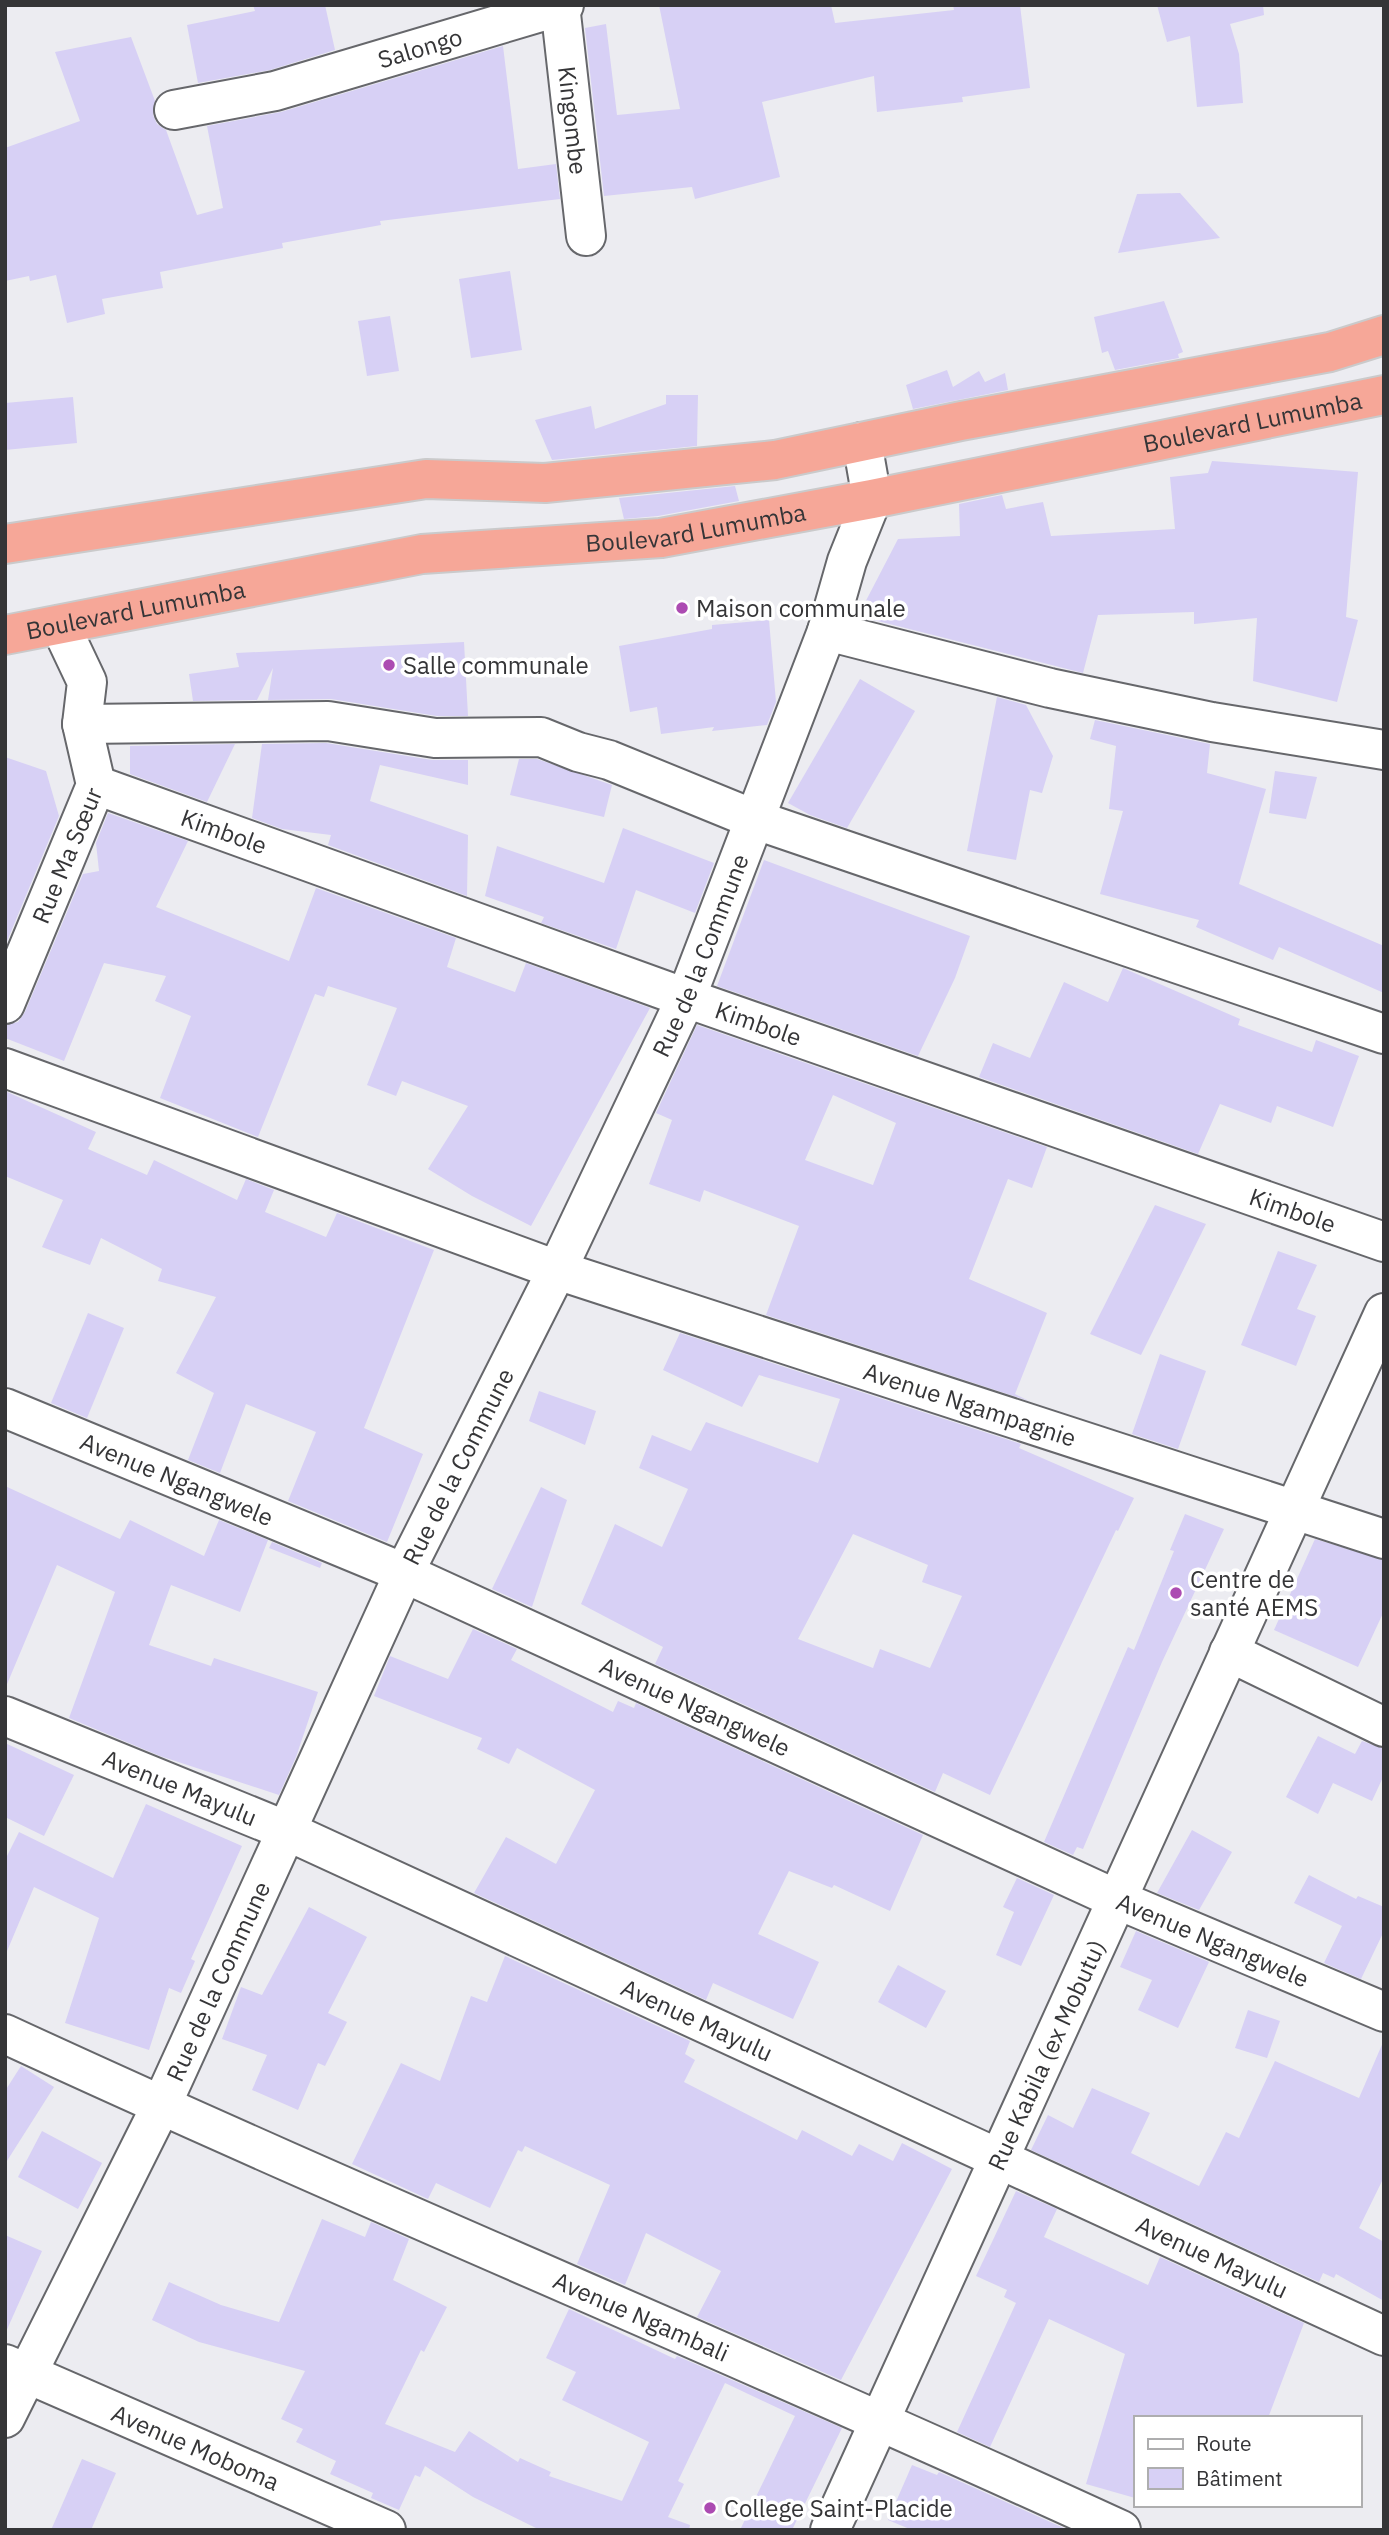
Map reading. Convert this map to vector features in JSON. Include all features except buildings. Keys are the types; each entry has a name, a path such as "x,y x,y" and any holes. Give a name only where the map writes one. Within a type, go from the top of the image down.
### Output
{"highway":[{"path":"5,544 426,479 545,483 775,460 961,421 1330,352 1384,335"},
{"name":"Boulevard Lumumba","path":"5,635 422,554 661,538 872,499 1384,395"}],"street":[{"name":"Salongo","path":"174,110 275,91 562,6"},
{"name":"Kingombe","path":"562,6 586,236"},
{"path":"862,442 872,499"},
{"name":"Rue de la Commune","path":"5,2418 16,2369 161,2106 404,1573 557,1270 685,998 827,631 847,561 872,499"},
{"name":"Rue Ma Sœur","path":"5,1004 96,785 82,724 87,682 60,625"},
{"path":"827,631 1063,691 1212,722 1384,750"},
{"path":"82,724 328,721 435,738 541,737 578,752 609,760 755,820 1384,1034"},
{"name":"Kimbole","path":"96,785 685,998 1384,1242"},
{"name":"Avenue Ngampagnie","path":"5,1068 557,1270 1384,1539"},
{"name":"Rue Kabila (ex Mobutu)","path":"830,2530 1384,1313"},
{"name":"Avenue Ngangwele","path":"5,1408 404,1573 1116,1899 1384,2012"},
{"path":"1229,1652 1384,1727"},
{"name":"Avenue Mayulu","path":"5,1716 287,1831 1384,2336"},
{"name":"Avenue Ngambali","path":"5,2034 161,2106 880,2419 1121,2530"},
{"name":"Avenue Moboma","path":"16,2369 386,2530"}],"place":[{"name":"Maison communale","path":"682,608"},
{"name":"Salle communale","path":"389,665"},
{"name":"Centre de santé AEMS","path":"1176,1593"},
{"name":"College Saint-Placide","path":"710,2508"}]}
